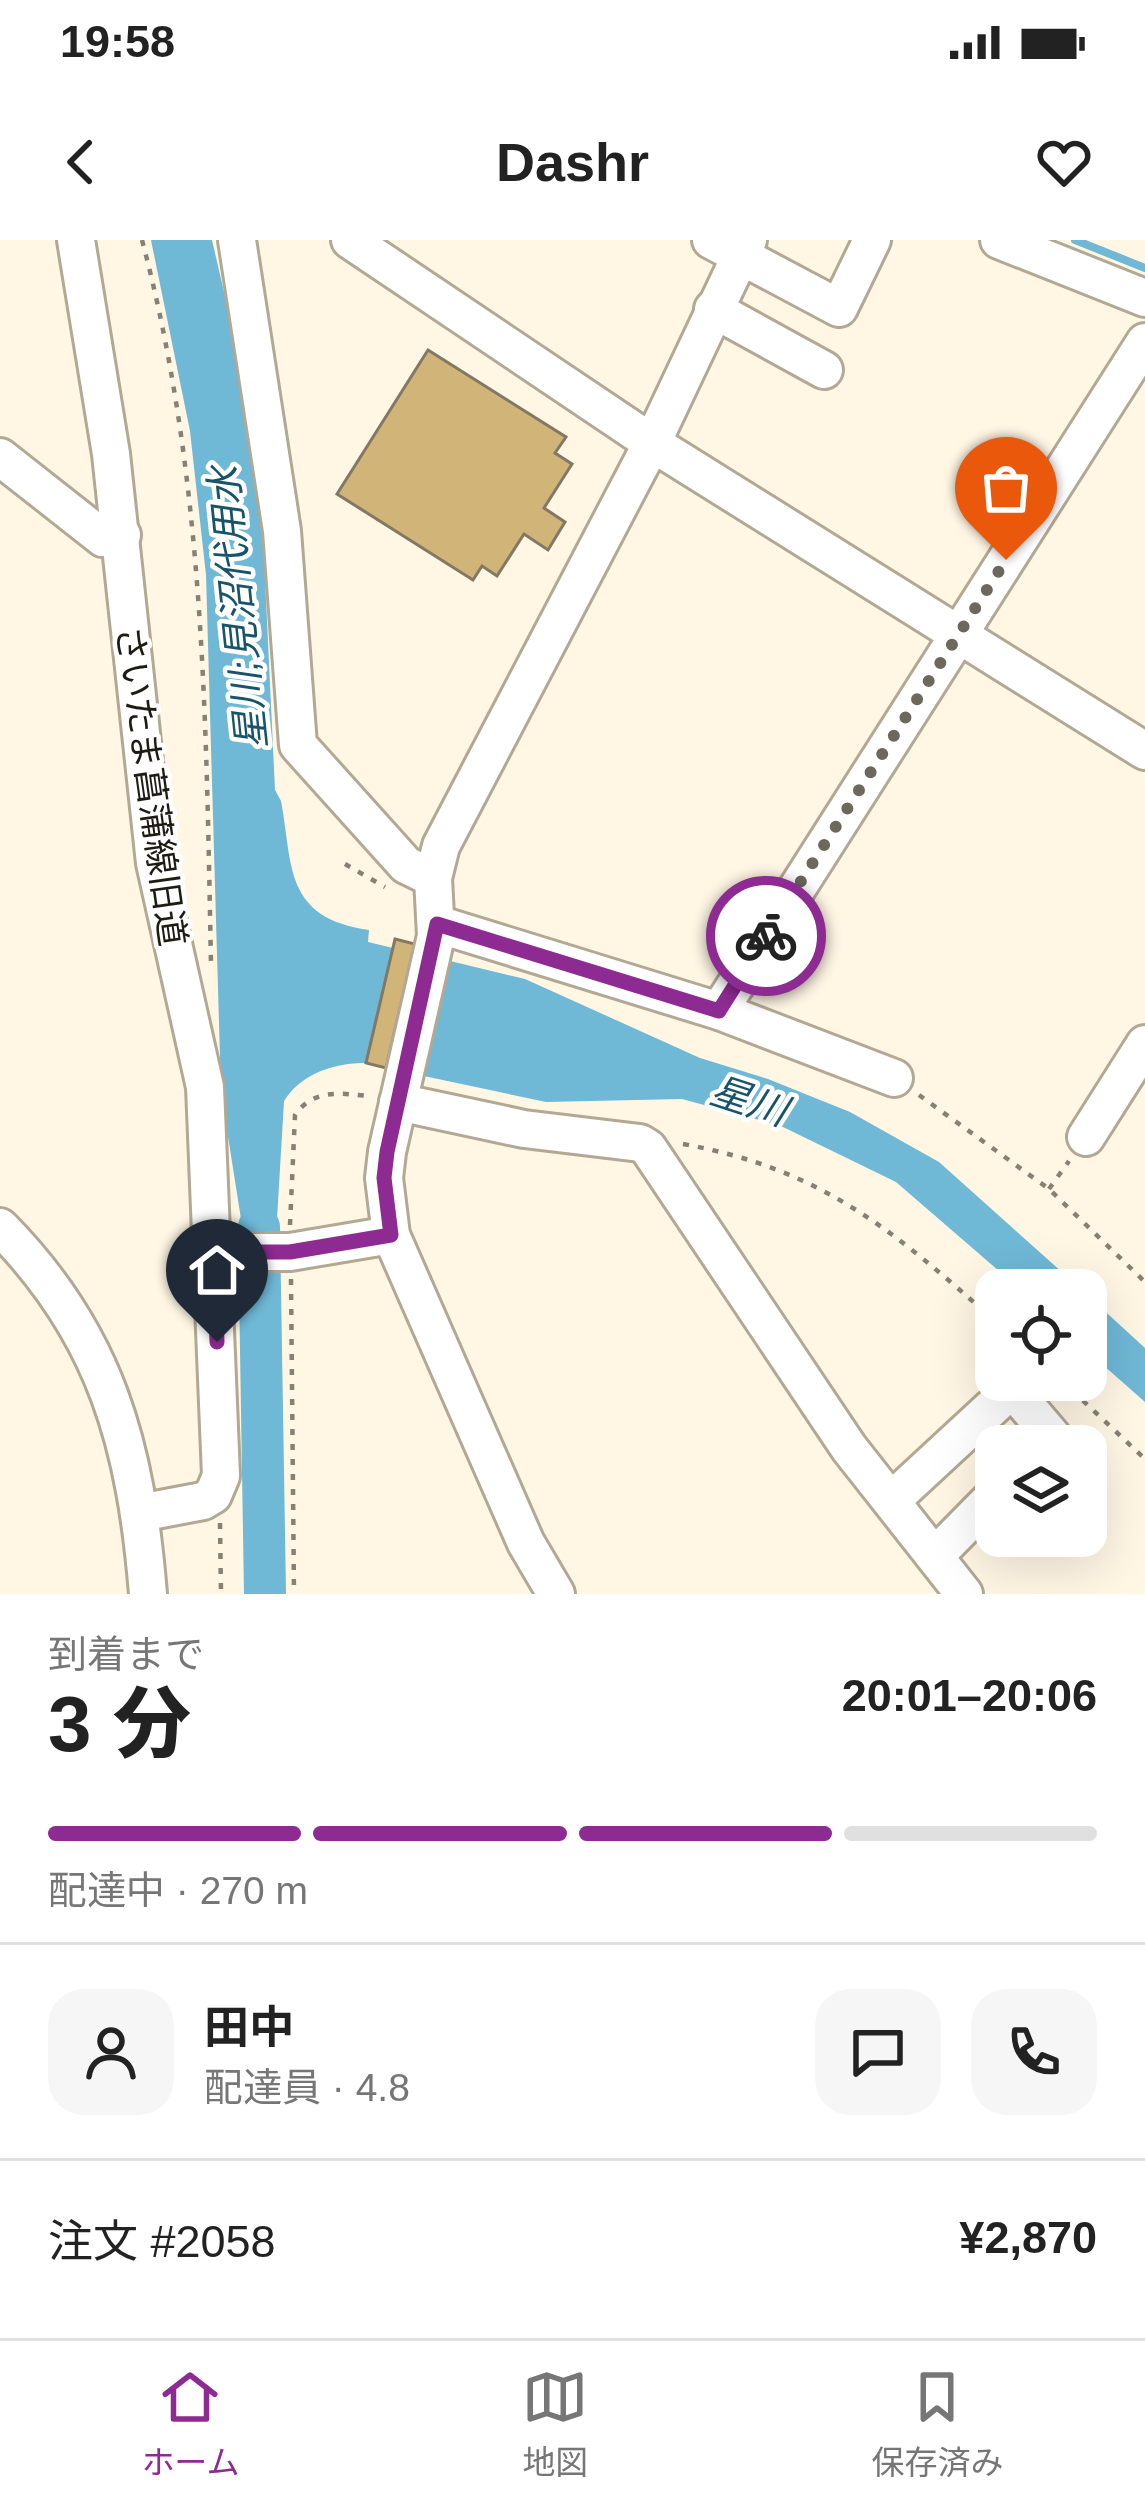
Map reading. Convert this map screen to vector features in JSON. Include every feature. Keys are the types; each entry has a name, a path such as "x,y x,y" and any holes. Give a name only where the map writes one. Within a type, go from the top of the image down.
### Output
{"street":[{"name":"さいたま菖蒲線旧道","path":"76,240 101,376 122,535 155,863 205,1087 226,1252 220,1477 213,1496 203,1502 139,1502"},
{"path":"237,240 282,531 298,745 406,865 433,878"},
{"path":"350,240 652,442 1145,751"},
{"path":"556,1594 526,1543 391,1235 384,1178 394,1092 436,930 433,878 441,846 652,442 713,309 733,246 839,308 872,240"},
{"path":"999,240 1145,298"},
{"path":"713,309 824,370"},
{"path":"719,1011 1145,342"},
{"path":"0,457 103,538 122,535"},
{"path":"436,930 719,1011 894,1078"},
{"path":"1086,1137 1145,1044"},
{"path":"394,1092 524,1129 640,1143 648,1148 849,1448 964,1594"},
{"path":"0,1227 33,1260 94,1353 124,1430 139,1502 148,1594"},
{"path":"226,1252 358,1244 391,1235"},
{"path":"892,1500 1012,1389 1043,1425"},
{"path":"935,1556 975,1515"}],"path":[{"path":"142,240 164,328 195,542 211,983"},
{"path":"894,1078 1049,1190 1145,1282"},
{"path":"294,1594 286,1251 295,1115 303,1102 328,1094 394,1092"},
{"path":"648,1148 676,1142 733,1153 802,1178 896,1235 975,1304"},
{"path":"1083,1401 1145,1459"},
{"path":"220,1517 220,1594"}],"water":[{"name":"星川;見沼代用水","path":"151,240 212,240 227,305 263,536 275,790 297,885 321,914 369,930 368,942 393,948 366,1063 320,1071 284,1101 277,1219 241,1219 221,1092 206,575 190,431"},
{"name":"星川","path":"413,952 525,979 700,1058 850,1112 939,1162 1059,1269 997,1269 896,1182 781,1126 682,1099 546,1102 386,1068"},
{"path":"1107,1313 1145,1348 1145,1402 1107,1369"}],"building":[{"path":"428,350 566,437 555,453 572,464 544,508 565,522 548,550 524,534 497,576 482,566 473,580 337,494"},
{"path":"395,939 415,944 386,1068 366,1063"}],"waterway":[{"path":"1075,240 1145,268"},
{"path":"259,1227 265,1594"}],"way so far":[{"path":"766,936 1006,560"}],"route":[{"path":"217,1342 214,1252 290,1252 391,1235 384,1178 387,1152 437,924 719,1011 766,936"}]}
